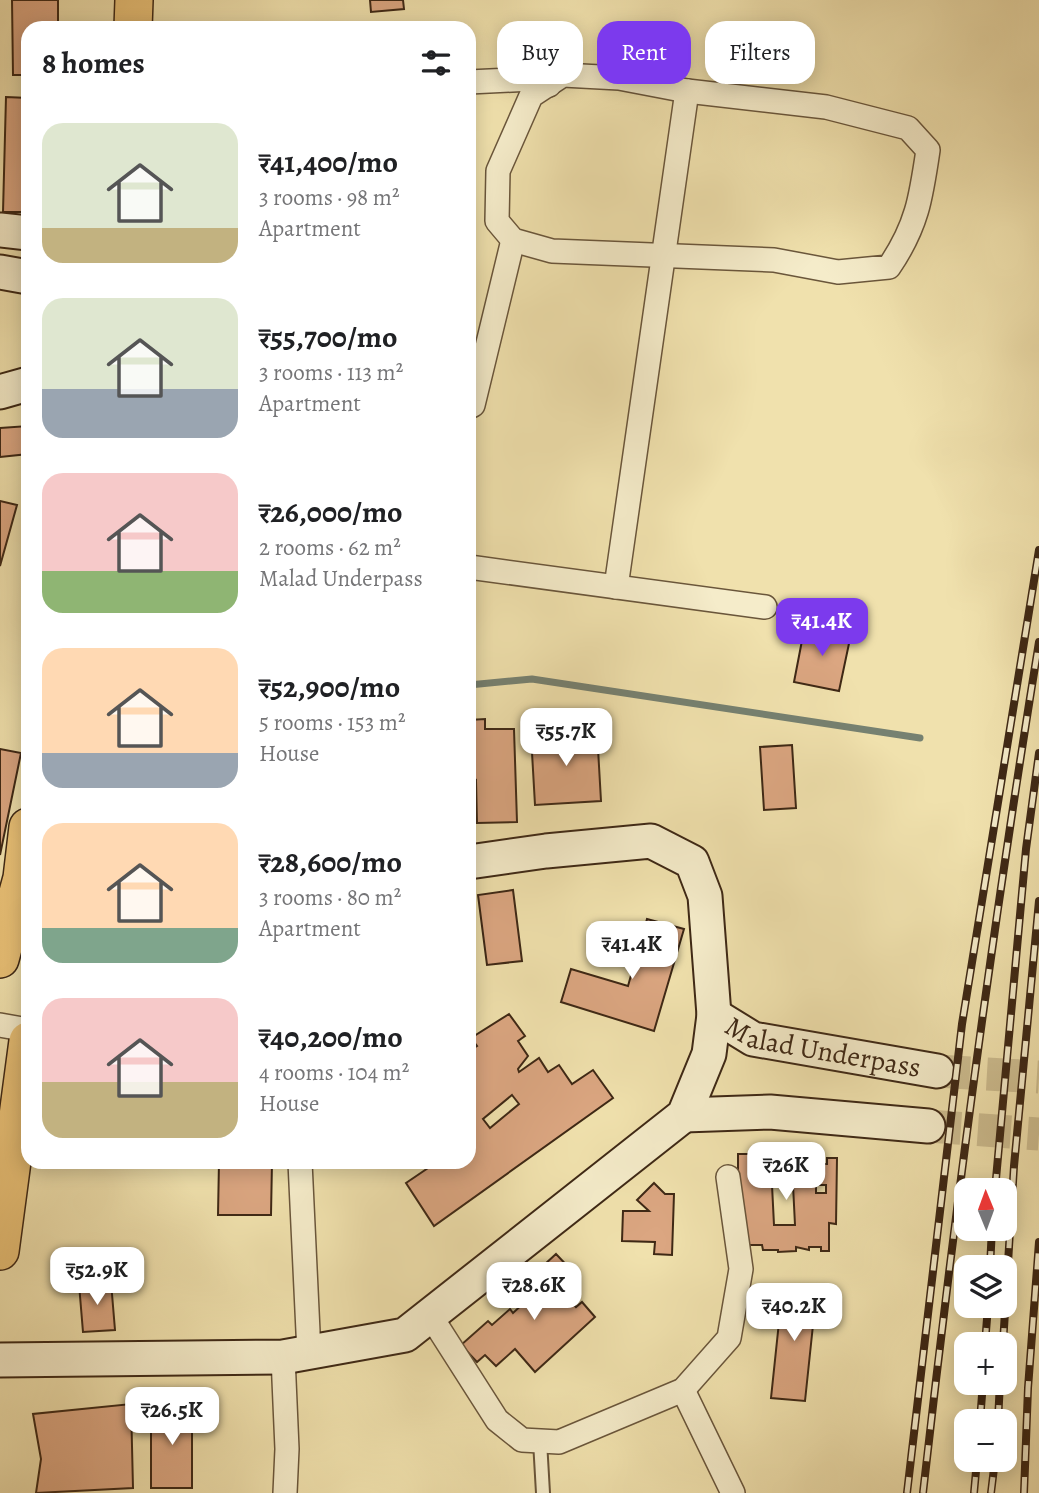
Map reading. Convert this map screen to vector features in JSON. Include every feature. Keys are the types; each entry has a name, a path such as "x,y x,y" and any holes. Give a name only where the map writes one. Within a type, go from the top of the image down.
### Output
{"main road":[{"path":"113,0 113,21"},
{"path":"133,21 134,0"},
{"path":"0,230 21,232"},
{"path":"0,272 21,276"},
{"path":"0,392 21,386"},
{"path":"0,1360 296,1355 405,1335 684,1115 709,1054 714,1015 705,896 692,862 651,841 476,861"},
{"path":"0,959 21,891"},
{"name":"Malad Underpass","path":"714,1015 753,1039 937,1071"},
{"path":"0,1251 21,1092"},
{"name":"Malad Underpass","path":"684,1115 770,1112 928,1126"}],"street":[{"path":"563,75 619,78 687,91 826,107 908,128 928,150 920,202 907,242 889,267 838,272 774,260 552,251 513,240 497,221 498,171 531,96 563,75"},
{"path":"476,82 531,79 549,85"},
{"path":"616,587 687,91"},
{"path":"476,394 513,240"},
{"path":"476,568 765,607"},
{"path":"0,1025 21,1029"},
{"path":"285,1493 296,1355 300,1169"},
{"path":"430,1315 497,1420 522,1440 559,1442 683,1390 729,1338 741,1269 728,1177"},
{"path":"683,1390 733,1493"}],"lane":[{"path":"540,1441 543,1493"}],"building":[{"path":"12,0 58,0 58,21 21,21 21,75 13,75"},
{"path":"370,0 403,0 404,9 371,12"},
{"path":"6,97 21,98 21,212 3,212"},
{"path":"21,426 21,455 0,457 0,428"},
{"path":"0,501 17,505 0,566"},
{"path":"805,625 851,634 839,691 794,682"},
{"path":"485,719 485,729 514,729 517,822 477,823 476,720"},
{"path":"597,731 601,801 535,805 531,735"},
{"path":"792,745 796,808 764,810 760,747"},
{"path":"0,749 21,753 0,855"},
{"path":"513,890 522,961 487,965 478,895"},
{"path":"647,919 684,929 654,1031 561,1002 571,969 628,986"},
{"path":"509,1014 525,1036 518,1041 528,1056 518,1069 519,1072 539,1058 548,1072 559,1065 572,1084 593,1070 613,1098 434,1226 406,1183 427,1169 476,1169 476,1035","holes":["512,1095 519,1104 490,1128 483,1119"]},
{"path":"738,1154 780,1154 780,1161 796,1158 796,1162 807,1163 807,1156 816,1157 816,1164 827,1164 827,1158 837,1158 836,1224 829,1223 829,1251 821,1251 821,1247 809,1247 809,1250 796,1247 796,1251 778,1252 763,1250 762,1245 750,1245 750,1249 744,1249 738,1243","holes":["772,1185 793,1185 795,1225 774,1225","816,1185 826,1185 826,1193 816,1193"]},
{"path":"219,1169 272,1169 271,1215 218,1215"},
{"path":"654,1183 665,1194 674,1194 672,1255 654,1254 655,1242 622,1241 623,1211 649,1211 637,1200"},
{"path":"556,1254 574,1273 564,1282 570,1289 564,1294 576,1307 582,1302 595,1317 535,1372 515,1349 496,1366 485,1355 477,1362 461,1345 488,1321 492,1325 510,1309 513,1313 526,1301 523,1297 538,1284 532,1276"},
{"path":"111,1282 115,1330 83,1332 79,1284"},
{"path":"783,1284 817,1287 805,1401 771,1398"},
{"path":"131,1404 133,1488 36,1493 41,1459 33,1414"},
{"path":"151,1405 192,1405 192,1488 151,1488"}],"waterway":[{"path":"476,684 532,679 920,738"}],"tunnel":[{"path":"937,1071 1039,1077"},
{"path":"928,1126 1039,1134"}],"railway":[{"path":"907,1493 962,1024 1039,550"},
{"path":"923,1493 976,1067 1039,642"},
{"path":"996,1178 1026,849 1039,753"},
{"path":"1004,1332 1014,1166 1039,901"},
{"path":"991,1241 991,1255"},
{"path":"1024,1493 1028,1388 1039,1242"},
{"path":"986,1332 987,1318"},
{"path":"981,1409 982,1395"},
{"path":"999,1395 999,1409"},
{"path":"974,1493 976,1472"},
{"path":"991,1493 994,1472"}]}
